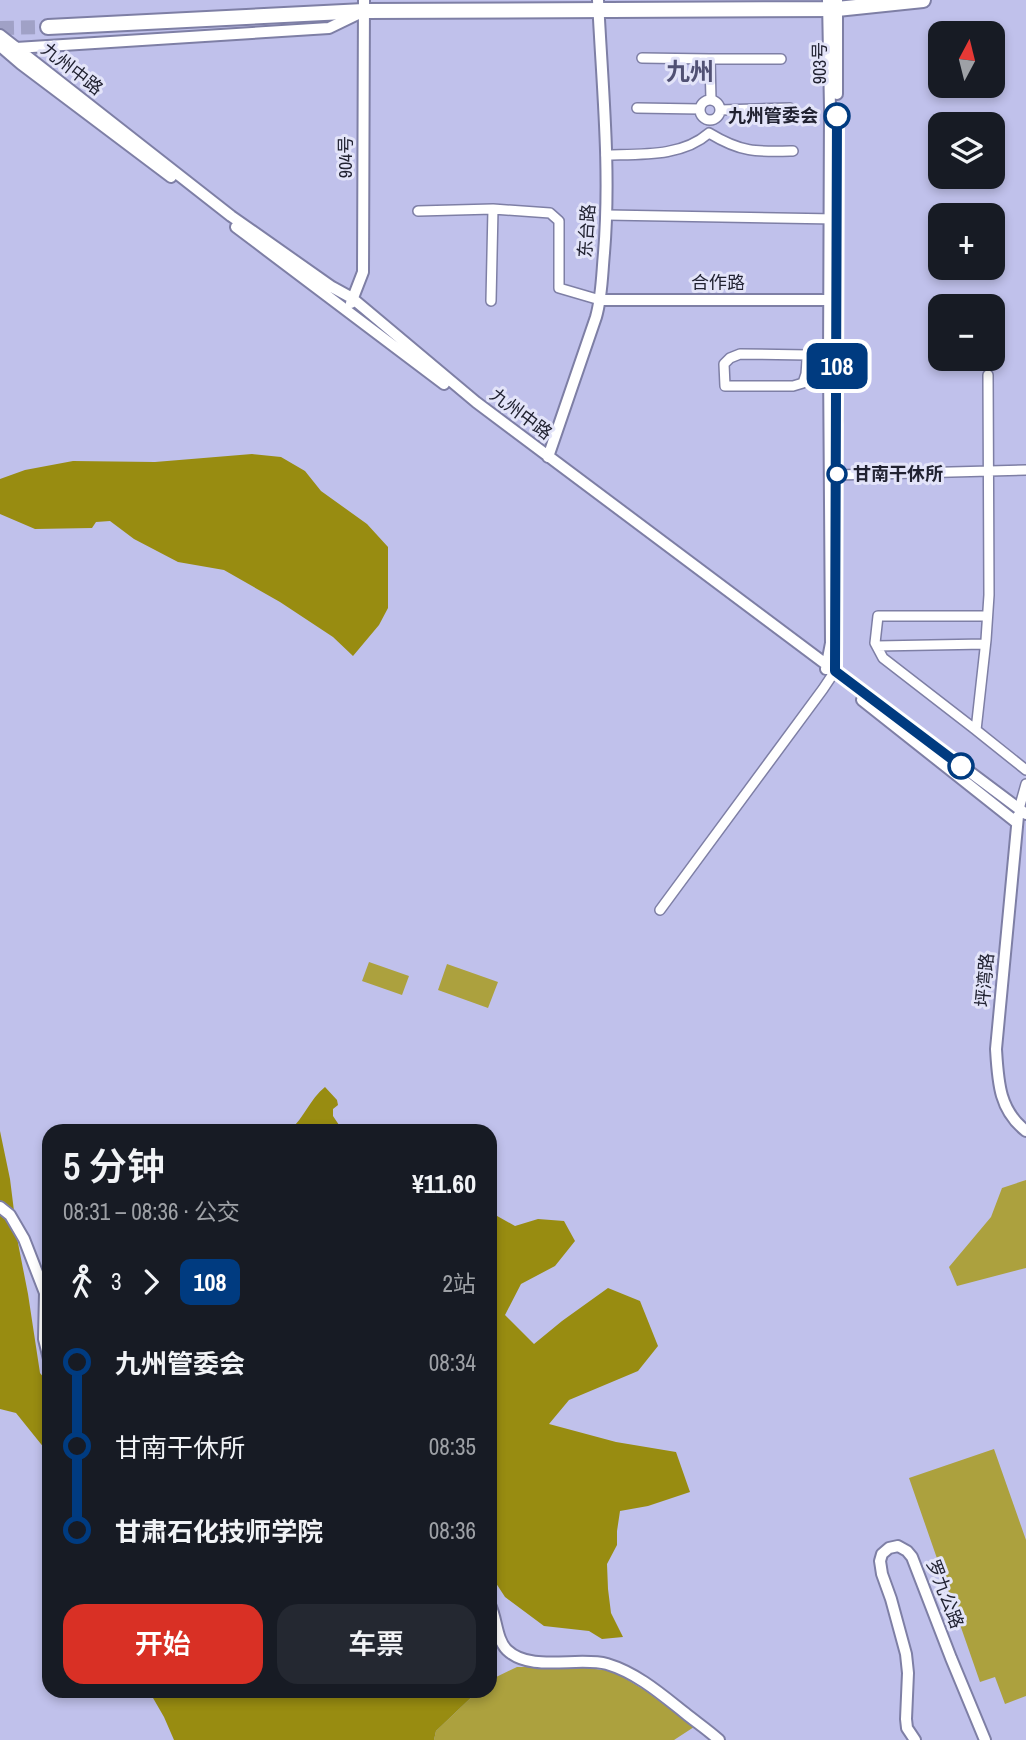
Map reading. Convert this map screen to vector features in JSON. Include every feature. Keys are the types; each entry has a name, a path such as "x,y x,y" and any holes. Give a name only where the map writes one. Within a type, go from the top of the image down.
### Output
{"highway":[{"path":"47,27 359,7 833,5 923,0"}],"street":[{"name":"东台路","path":"548,457 600,300 607,215 598,5"},
{"path":"830,671 833,5"},
{"path":"8,49 330,29 359,7"},
{"name":"904号","path":"347,311 349,297 363,272 359,7"},
{"name":"九州中路","path":"0,36 8,49 232,216 349,297 476,402 548,457 830,671 1023,811"},
{"path":"8,49 705,583 830,671 1016,822"},
{"path":"642,58 781,59"},
{"path":"710,59 710,100"},
{"path":"710,100 718,103 720,110 717,117 710,120 703,116 700,109 703,102 710,100"},
{"path":"637,108 700,109"},
{"path":"720,110 790,108"},
{"path":"606,155 663,153 700,141 709,132 710,120"},
{"path":"709,132 726,143 753,152 793,151"},
{"path":"491,301 493,209"},
{"path":"418,211 493,209 550,213 559,220 559,288 600,300"},
{"path":"607,215 833,219"},
{"name":"合作路","path":"600,300 833,300"},
{"path":"740,354 808,355 807,360 803,383 793,386 725,386 724,364 740,354"},
{"path":"807,360 833,360"},
{"path":"660,910 830,671 837,506 833,360"},
{"path":"976,730 987,615 988,375"},
{"path":"837,474 1026,470"},
{"path":"987,615 878,616 876,643 883,658 1026,770"},
{"path":"877,646 985,644"},
{"path":"1023,811 1026,784"},
{"name":"坪湾路","path":"1023,811 1016,822 996,1049 1002,1100 1014,1122 1026,1132"},
{"path":"0,1207 10,1215 24,1239 42,1285"},
{"name":"罗九公路","path":"915,1740 907,1728 906,1719 906,1654 880,1561 888,1548 898,1546 912,1557 985,1740"},
{"path":"497,1624 501,1643 519,1657 560,1662 604,1663 625,1670 661,1694 719,1740"}],"shaded area":[{"path":"252,454 281,457 305,471 321,491 367,524 388,547 388,608 379,625 353,656 333,637 224,570 178,562 134,539 110,521 96,522 92,528 35,529 0,514 0,479 25,470 73,461 155,462"},
{"path":"369,962 409,976 402,995 362,981"},
{"path":"447,964 498,982 488,1008 438,990"},
{"path":"325,1087 337,1100 338,1105 333,1109 333,1116 338,1124 295,1124"},
{"path":"0,1131 42,1375 42,1445 16,1413 0,1409"},
{"path":"1026,1180 1026,1268 957,1286 949,1267 991,1217 1002,1188"},
{"path":"497,1216 515,1226 538,1219 564,1221 575,1241 555,1266 521,1284 505,1315 534,1344 608,1288 640,1301 658,1346 638,1371 569,1400 549,1424 616,1442 676,1452 690,1492 648,1506 620,1511 617,1545 607,1564 611,1613 623,1637 602,1639 589,1631 544,1626 505,1597 497,1585"},
{"path":"994,1449 1026,1540 1026,1696 1005,1704 995,1677 980,1682 909,1478"},
{"path":"517,1667 577,1667 613,1671 646,1691 694,1727 674,1740 434,1740 436,1731 471,1698 497,1698 497,1677"},
{"path":"153,1698 471,1698 436,1731 434,1740 174,1740"}],"tunnel":[{"path":"0,28 48,27"}],"bus line":[{"name":"108","path":"837,116 835,671 961,766"}],"place":[{"name":"九州管委会","path":"837,116"},
{"name":"甘南干休所","path":"837,474"}],"district":[{"name":"九州","path":"690,72"}]}
